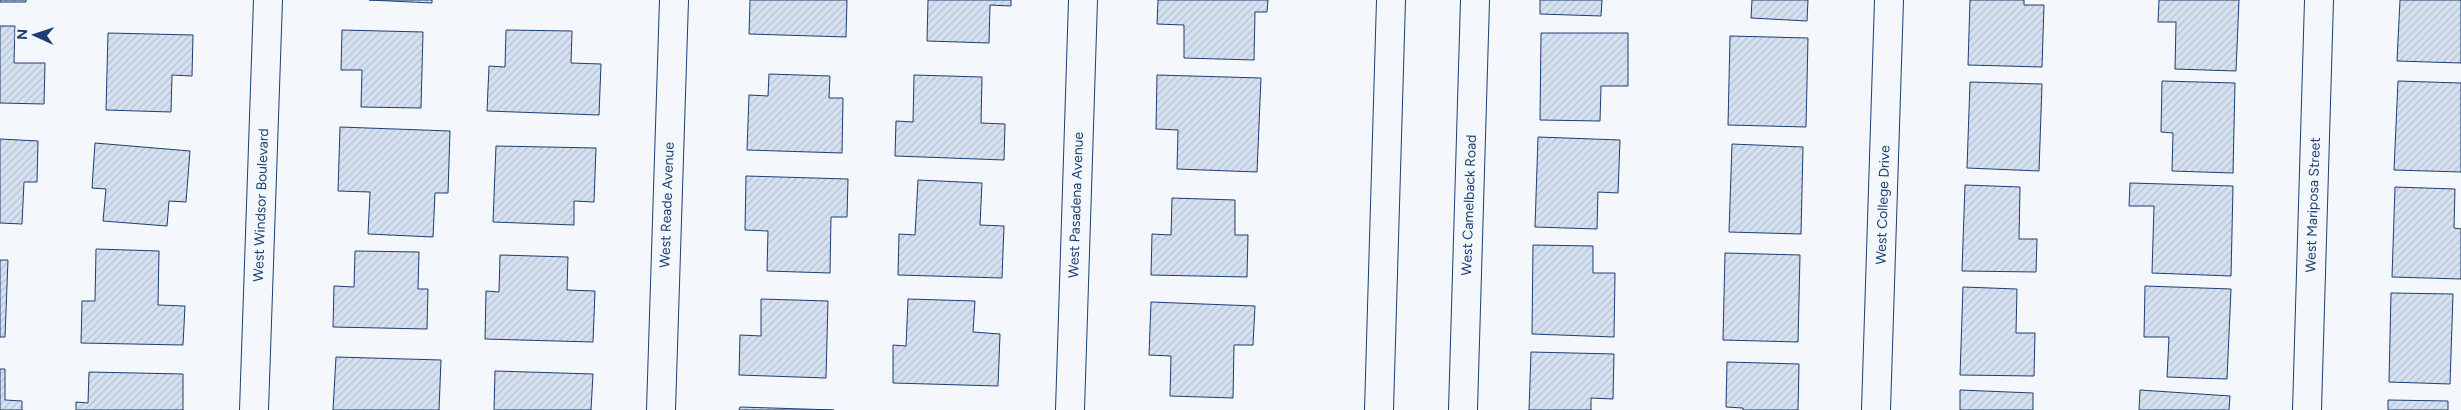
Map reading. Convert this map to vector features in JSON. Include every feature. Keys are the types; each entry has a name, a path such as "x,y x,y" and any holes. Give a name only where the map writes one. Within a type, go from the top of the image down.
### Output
{"street":[{"name":"West Windsor Boulevard","path":"254,410 268,0"},
{"name":"West Reade Avenue","path":"661,410 674,0"},
{"name":"West Pasadena Avenue","path":"1070,410 1083,0"},
{"path":"1380,410 1390,0"},
{"name":"West Camelback Road","path":"1463,410 1474,0"},
{"name":"West College Drive","path":"1876,410 1889,0"},
{"name":"West Mariposa Street","path":"2306,410 2320,0"}],"building":[{"path":"0,0 26,0 26,2 0,2"},
{"path":"369,0 432,0 432,3"},
{"path":"750,0 847,0 846,37 749,34"},
{"path":"928,0 1011,0 1011,6 990,5 989,43 927,41"},
{"path":"1158,0 1268,0 1267,12 1255,12 1254,60 1184,58 1184,25 1157,24"},
{"path":"1540,0 1602,0 1601,16 1540,14"},
{"path":"1752,0 1808,0 1807,21 1751,18"},
{"path":"1970,0 2024,0 2024,5 2044,5 2042,67 1968,65"},
{"path":"2159,0 2239,0 2236,71 2175,69 2176,22 2158,22"},
{"path":"2400,0 2461,0 2461,63 2397,61"},
{"path":"0,26 15,26 14,63 45,63 44,104 0,103"},
{"path":"342,30 423,32 421,108 361,107 362,70 341,70"},
{"path":"506,30 572,31 571,63 601,64 599,115 487,111 489,66 505,67"},
{"path":"108,33 193,35 192,76 172,75 171,112 106,110"},
{"path":"1541,33 1628,33 1628,86 1601,86 1600,121 1540,120"},
{"path":"1730,36 1808,38 1806,127 1728,125"},
{"path":"769,74 830,76 829,98 843,98 842,153 747,150 749,95 768,96"},
{"path":"914,75 982,77 981,123 1005,124 1004,160 895,156 896,121 913,122"},
{"path":"1157,75 1261,78 1257,172 1177,169 1178,130 1156,129"},
{"path":"2162,81 2235,83 2233,173 2172,171 2173,133 2161,132"},
{"path":"2398,81 2461,83 2461,172 2394,170"},
{"path":"1970,82 2042,84 2039,171 1967,168"},
{"path":"340,127 450,131 448,193 435,193 433,237 368,234 370,192 338,191"},
{"path":"1538,137 1620,140 1618,193 1598,192 1597,229 1535,227"},
{"path":"0,139 38,141 37,182 24,182 22,224 0,223"},
{"path":"95,143 190,151 186,202 169,201 167,226 103,221 106,189 92,188"},
{"path":"1732,144 1803,147 1801,234 1729,232"},
{"path":"496,146 596,148 594,202 574,201 574,225 493,222"},
{"path":"746,176 848,179 847,217 831,217 830,273 767,271 768,231 745,230"},
{"path":"918,180 982,183 980,225 1004,226 1002,278 898,275 899,234 915,235"},
{"path":"2130,183 2233,186 2231,276 2152,273 2154,206 2129,206"},
{"path":"1965,185 2020,187 2019,239 2037,239 2036,272 1962,271"},
{"path":"2395,187 2455,189 2454,228 2461,229 2461,279 2392,277"},
{"path":"1172,198 1235,200 1235,235 1248,235 1247,277 1151,275 1152,234 1171,235"},
{"path":"1533,245 1593,246 1593,273 1615,273 1614,337 1532,334"},
{"path":"96,249 159,251 158,305 185,306 183,345 81,343 82,301 95,301"},
{"path":"355,251 419,252 418,289 428,289 427,329 333,327 334,286 354,287"},
{"path":"1725,253 1800,255 1798,342 1723,340"},
{"path":"500,255 568,257 567,290 595,291 593,342 485,339 486,291 499,292"},
{"path":"0,260 8,260 5,337 0,337"},
{"path":"2145,286 2231,289 2227,379 2167,377 2169,337 2144,337"},
{"path":"1963,287 2017,289 2016,333 2035,333 2034,376 1960,375"},
{"path":"2391,293 2453,294 2450,384 2389,382"},
{"path":"761,299 828,301 826,378 739,375 740,335 761,336"},
{"path":"908,299 975,301 973,332 1000,334 998,386 893,383 893,345 906,346"},
{"path":"1151,302 1255,306 1253,345 1234,345 1233,398 1170,396 1171,356 1149,355"},
{"path":"1531,352 1614,354 1613,399 1591,398 1591,410 1529,410"},
{"path":"336,357 441,360 439,410 333,410"},
{"path":"1727,362 1799,364 1798,410 1743,410 1743,408 1726,407"},
{"path":"0,369 5,369 5,400 22,401 22,410 0,410"},
{"path":"495,371 593,374 591,410 494,410"},
{"path":"89,372 183,374 183,410 76,410 76,402 88,403"},
{"path":"1960,390 2033,393 2033,410 1960,410"},
{"path":"2140,390 2230,396 2229,410 2139,410"},
{"path":"2388,400 2448,401 2448,410 2388,410"},
{"path":"740,407 834,410 739,410"}]}
